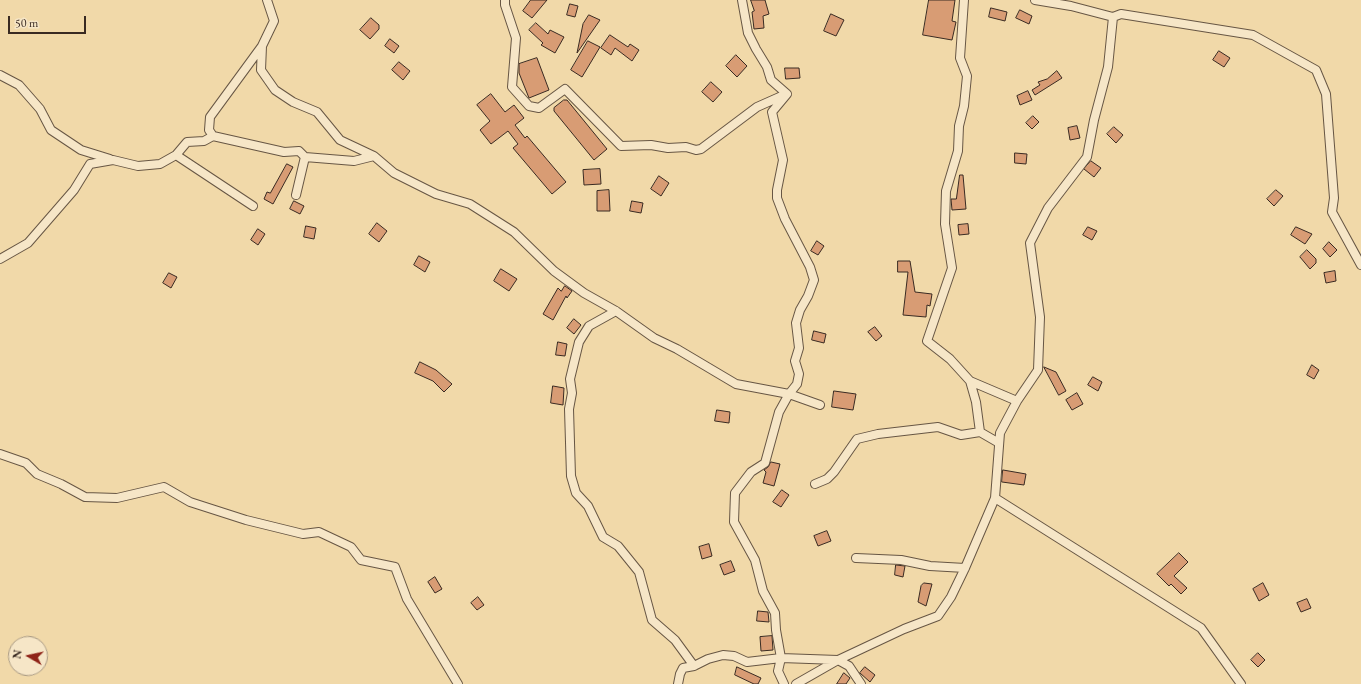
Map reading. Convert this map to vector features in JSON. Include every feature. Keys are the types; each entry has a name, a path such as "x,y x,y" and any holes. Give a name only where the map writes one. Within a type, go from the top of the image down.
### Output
{"street":[{"path":"213,136 209,130 210,118 262,46 274,20 267,0"},
{"path":"505,0 505,5 516,38 512,87 529,106 539,108 565,89 621,146 651,145 668,148 686,147 696,150 701,149 757,107 787,94"},
{"path":"742,0 750,38 767,67 771,80 787,94"},
{"path":"964,0 960,58 967,76 964,106 959,126 958,151 946,191 945,224 952,268 927,341 950,359 970,381 1017,402"},
{"path":"1035,0 1072,3 1113,17 1121,14 1254,35 1316,70 1326,94 1334,198 1332,212 1361,265"},
{"path":"796,684 838,660 904,629 938,616 951,597 965,568 995,498 1000,434 1017,402 1038,370 1040,317 1030,243 1048,208 1087,157 1094,120 1108,67 1113,17"},
{"path":"262,46 261,70 275,90 293,102 317,112 340,140 374,156 394,173 436,194 470,204 514,232 554,271 584,293 616,311 654,338 677,349 736,384 789,394 820,405"},
{"path":"0,75 19,85 40,109 51,130 81,150 138,166 160,164 176,155 187,142 204,141 213,136 284,152 299,152 305,157 354,162 374,156"},
{"path":"784,684 778,671 781,658 776,630 775,613 763,591 755,560 734,522 735,493 751,472 765,463 779,412 789,394 797,384 799,374 794,361 799,348 796,323 800,310 808,296 814,280 810,268 784,219 778,198 777,190 783,160 772,112 787,94"},
{"path":"176,155 253,206"},
{"path":"296,195 305,157"},
{"path":"0,259 28,243 74,190 90,164 113,160"},
{"path":"616,311 589,326 579,342 570,379 572,392 569,409 571,476 576,493 588,506 603,537 618,546 639,572 652,620 675,640 694,666"},
{"path":"970,381 976,402 980,432"},
{"path":"815,484 827,479 834,472 857,439 878,434 938,427 961,435 980,432 999,443"},
{"path":"0,454 26,463 37,474 61,484 85,497 117,498 164,487 190,502 246,520 303,534 319,532 351,547 361,560 395,567 407,599 458,684"},
{"path":"995,498 1201,628 1241,684"},
{"path":"856,558 901,560 930,566 965,568"},
{"path":"678,684 683,668 694,666 708,659 723,655 734,656 747,662 781,658 838,660 849,666 861,684"}],"building":[{"path":"531,0 547,0 532,18 523,11"},
{"path":"751,0 765,0 769,14 763,16 764,28 754,29 752,12 754,11"},
{"path":"929,0 955,0 952,21 956,22 952,40 923,35"},
{"path":"570,4 578,6 575,17 567,15"},
{"path":"991,8 1007,12 1005,21 989,17"},
{"path":"1020,10 1032,16 1029,24 1016,18"},
{"path":"831,14 844,20 836,36 824,31"},
{"path":"589,15 600,20 577,53 583,24"},
{"path":"371,18 379,25 379,29 370,39 360,30"},
{"path":"536,23 548,34 550,30 564,37 555,53 541,45 543,43 529,30"},
{"path":"610,35 628,47 630,44 639,50 632,61 615,48 611,55 601,48"},
{"path":"390,39 399,46 394,53 385,46"},
{"path":"588,41 600,47 582,77 571,70"},
{"path":"1219,51 1230,58 1224,67 1213,60"},
{"path":"736,55 747,66 737,77 726,66"},
{"path":"537,58 549,90 529,98 519,73 519,64"},
{"path":"399,62 410,71 403,80 392,70"},
{"path":"785,68 799,68 800,78 786,79"},
{"path":"1057,71 1062,78 1035,95 1032,90 1040,85 1038,82 1047,79"},
{"path":"711,82 722,92 713,102 702,92"},
{"path":"1028,91 1032,100 1020,105 1017,96"},
{"path":"491,94 505,112 514,105 524,118 515,125 525,138 527,136 566,182 552,194 513,148 518,144 508,131 491,144 480,130 490,121 477,105"},
{"path":"564,100 567,100 607,149 594,160 554,111 554,108"},
{"path":"1033,116 1039,122 1032,129 1026,123"},
{"path":"1077,126 1080,138 1070,140 1068,128"},
{"path":"1114,127 1123,135 1116,143 1107,134"},
{"path":"1015,153 1027,154 1026,164 1015,163"},
{"path":"1091,161 1101,168 1094,177 1084,169"},
{"path":"287,164 293,167 273,204 264,199 267,192 270,193"},
{"path":"600,169 601,184 584,185 583,170"},
{"path":"960,175 963,175 966,209 952,210 951,199 956,199"},
{"path":"659,176 669,183 661,196 651,189"},
{"path":"609,190 610,211 597,211 597,191"},
{"path":"1276,190 1283,196 1274,206 1267,199"},
{"path":"294,201 304,206 300,214 290,209"},
{"path":"632,201 643,203 641,213 630,211"},
{"path":"377,223 387,231 379,242 369,234"},
{"path":"968,224 969,234 959,235 958,225"},
{"path":"306,226 316,228 314,239 304,237"},
{"path":"1088,227 1097,231 1092,240 1083,235"},
{"path":"1296,227 1312,234 1305,244 1291,235"},
{"path":"258,229 265,234 258,245 251,240"},
{"path":"817,241 824,246 818,255 811,251"},
{"path":"1329,242 1337,250 1330,257 1323,249"},
{"path":"1307,250 1316,259 1316,263 1310,269 1300,257"},
{"path":"419,256 430,262 425,272 414,265"},
{"path":"898,261 910,261 915,292 932,294 930,306 927,305 926,317 903,315 908,272 898,272"},
{"path":"501,269 517,279 509,291 494,281"},
{"path":"1335,271 1336,281 1326,283 1324,273"},
{"path":"169,273 177,277 171,288 163,283"},
{"path":"565,286 572,291 567,298 566,296 553,320 543,314 558,288 561,291"},
{"path":"574,319 581,325 574,334 567,328"},
{"path":"875,327 882,336 876,341 868,332"},
{"path":"814,331 826,334 824,343 812,340"},
{"path":"558,342 567,344 565,356 556,355"},
{"path":"420,362 436,370 452,384 444,392 433,381 415,373"},
{"path":"1312,365 1319,370 1314,379 1307,375"},
{"path":"1044,367 1056,372 1066,391 1059,395"},
{"path":"1093,377 1102,382 1098,391 1088,385"},
{"path":"553,386 564,388 563,405 551,403"},
{"path":"834,391 856,394 853,410 832,407"},
{"path":"1077,393 1083,404 1072,410 1066,400"},
{"path":"717,410 730,412 729,423 715,421"},
{"path":"771,462 780,464 774,486 763,483 766,472 764,470"},
{"path":"1003,470 1026,474 1024,485 1002,482"},
{"path":"782,490 789,495 781,507 773,502"},
{"path":"827,531 831,541 818,546 814,536"},
{"path":"709,544 712,556 702,559 699,547"},
{"path":"1179,553 1188,562 1174,576 1187,588 1181,594 1171,584 1169,586 1157,574"},
{"path":"731,561 735,571 724,575 720,565"},
{"path":"896,565 905,566 903,577 895,575"},
{"path":"435,577 442,589 435,593 428,582"},
{"path":"924,583 932,584 926,606 918,602 921,586"},
{"path":"1263,583 1269,595 1259,601 1253,589"},
{"path":"478,597 484,605 477,610 471,603"},
{"path":"1307,599 1311,608 1301,612 1297,603"},
{"path":"758,611 768,612 769,622 757,621"},
{"path":"772,636 773,650 761,651 760,637"},
{"path":"1258,653 1265,660 1258,667 1251,660"},
{"path":"737,667 761,678 758,684 754,684 735,675"},
{"path":"865,667 875,675 870,682 860,673"},
{"path":"844,673 850,678 846,684 837,684"}]}
